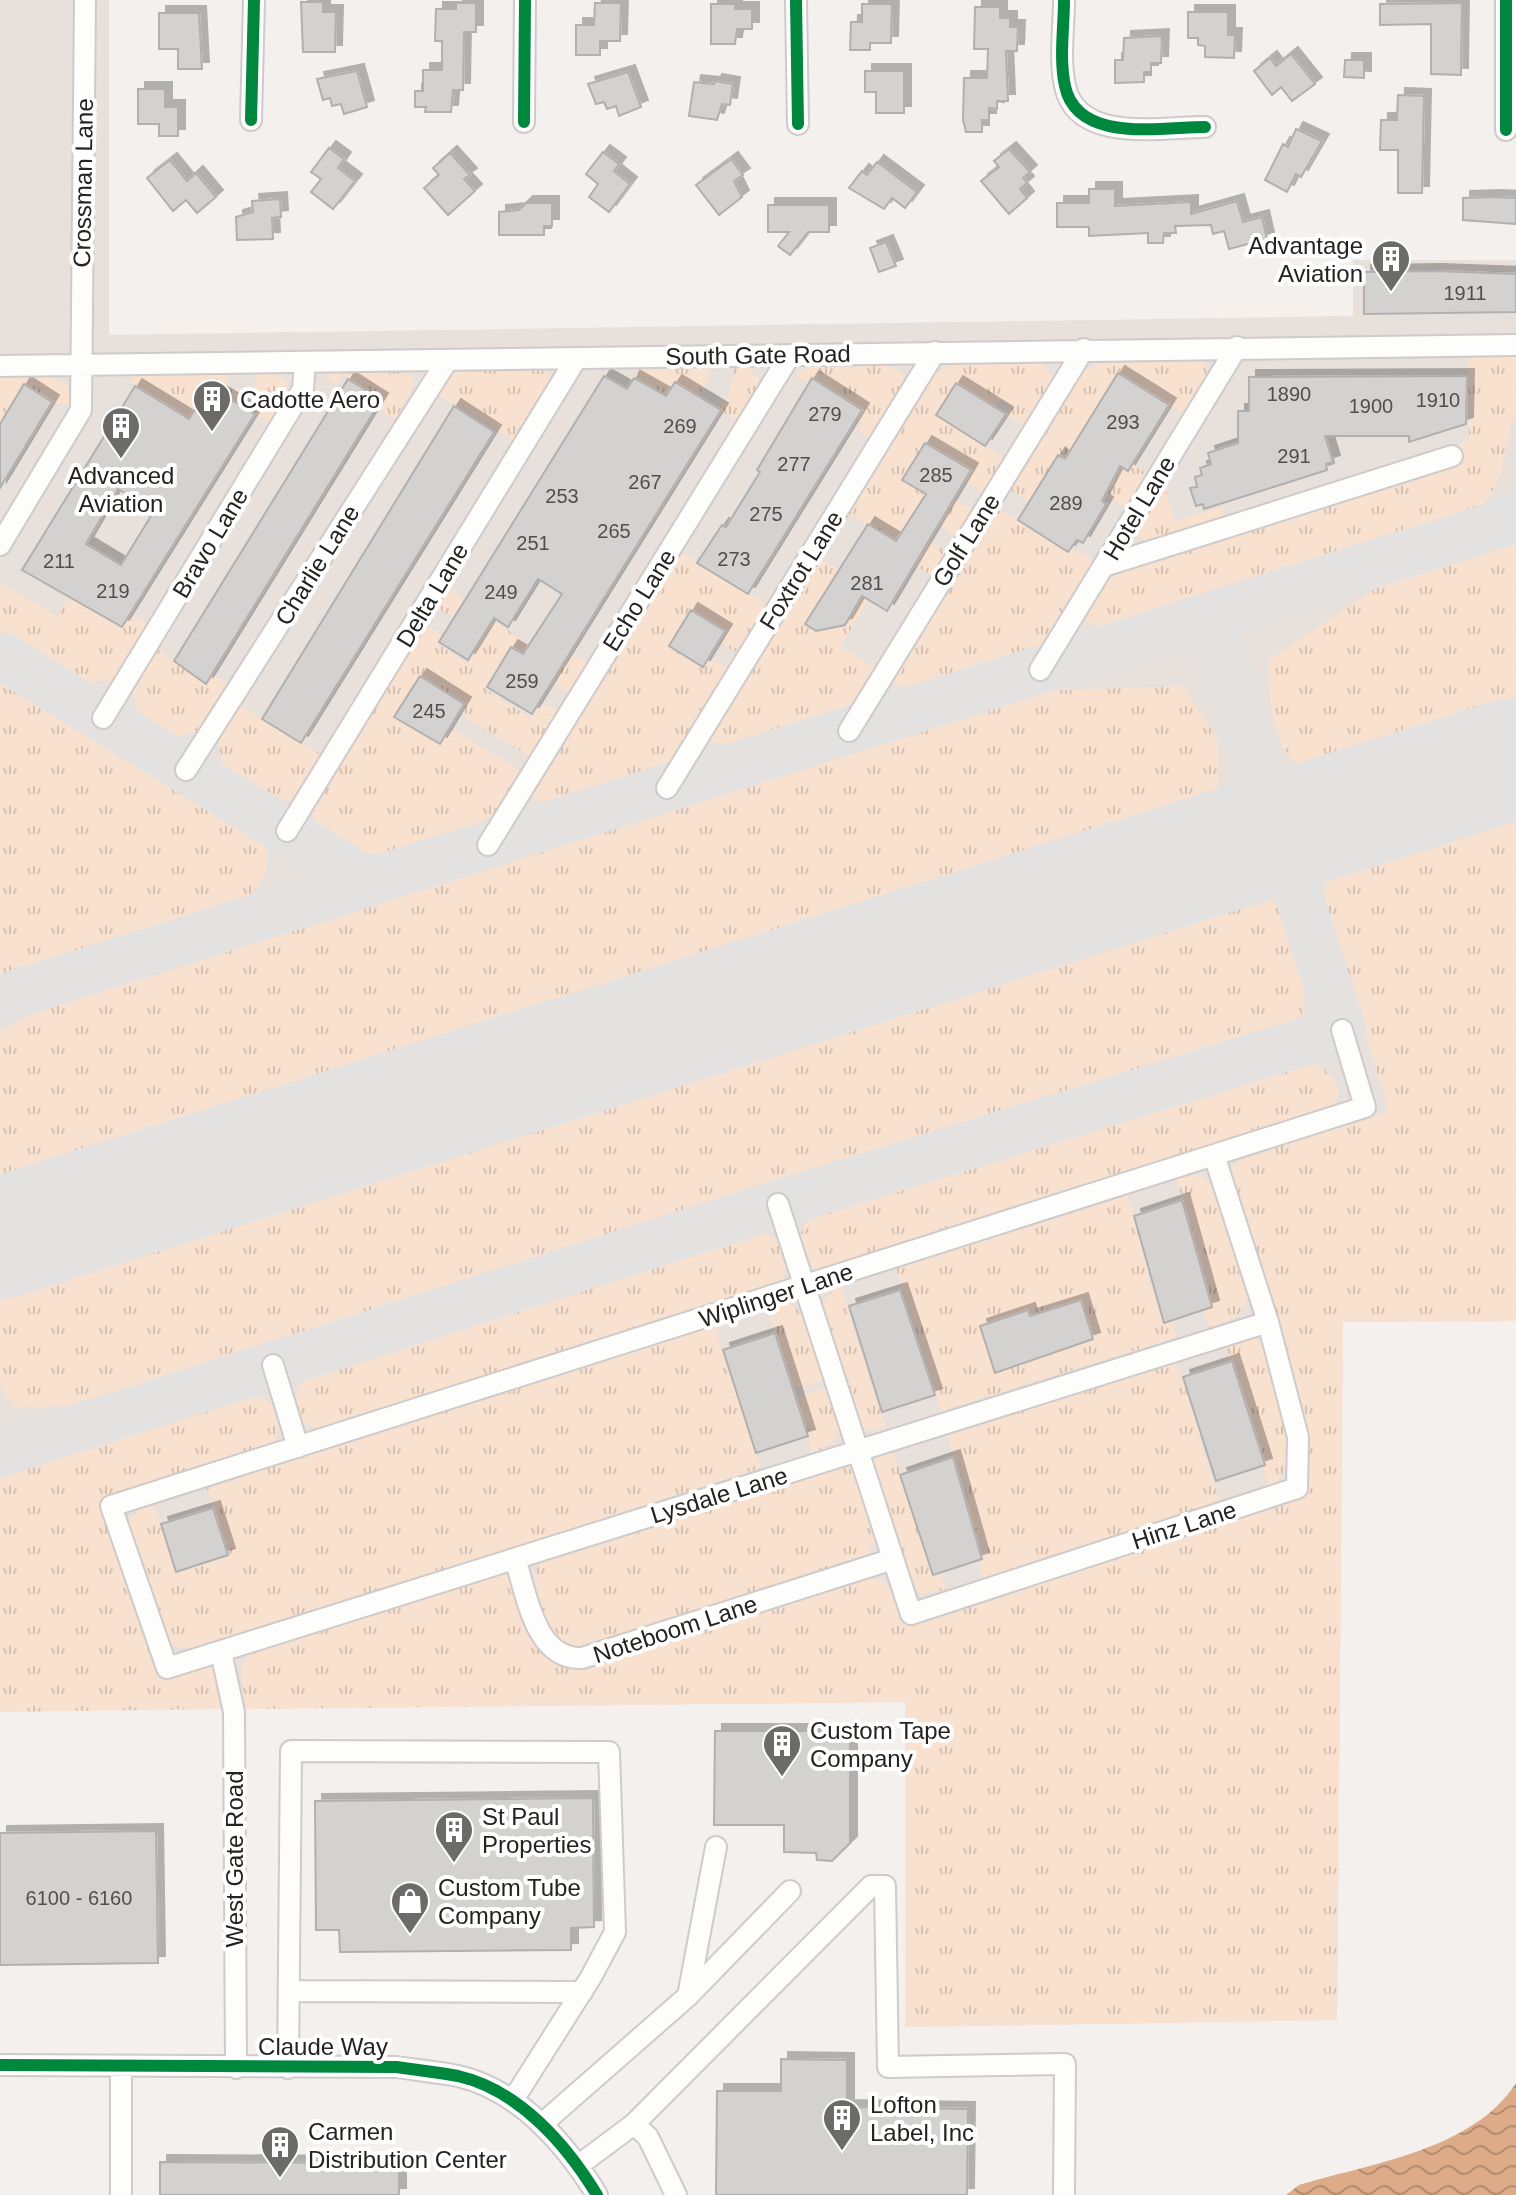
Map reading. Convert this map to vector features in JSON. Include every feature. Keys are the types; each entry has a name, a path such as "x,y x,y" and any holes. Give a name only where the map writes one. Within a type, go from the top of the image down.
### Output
{"street":[{"name":"Crossman Lane","path":"0,545 81,410 85,0"},
{"path":"251,120 254,0"},
{"path":"524,122 525,0"},
{"path":"796,0 798,124"},
{"path":"1064,0 1065,86 1079,112 1103,125 1205,127"},
{"path":"1506,0 1506,130"},
{"name":"South Gate Road","path":"0,366 1516,345"},
{"name":"Hotel Lane","path":"1040,670 1237,347"},
{"name":"Golf Lane","path":"849,731 1084,349"},
{"name":"Foxtrot Lane","path":"667,788 935,352"},
{"name":"Echo Lane","path":"488,845 790,355"},
{"name":"Delta Lane","path":"287,831 576,359"},
{"name":"Charlie Lane","path":"186,770 447,361"},
{"name":"Bravo Lane","path":"103,718 303,389 305,363"},
{"path":"1104,566 1452,456"},
{"name":"Wiplinger Lane","path":"111,1506 1365,1107 1342,1030"},
{"path":"1214,1155 1268,1322"},
{"path":"778,1204 893,1559"},
{"name":"Lysdale Lane","path":"111,1506 167,1668 1268,1322"},
{"name":"Hinz Lane","path":"893,1559 911,1614 1297,1488 1298,1437 1268,1322"},
{"path":"273,1365 298,1447"},
{"name":"Noteboom Lane","path":"515,1559 542,1637 559,1655 568,1659 582,1658 893,1559"},
{"name":"West Gate Road","path":"221,1652 234,1712 236,2068"},
{"path":"288,2068 291,1751 609,1752 615,1932 582,1992 513,2100"},
{"path":"688,1996 716,1847"},
{"path":"579,2165 634,2124 871,1886 885,1886 888,2067 1065,2064 1064,2195"},
{"path":"542,2124 688,1996 790,1891"},
{"path":"289,1991 582,1992"},
{"name":"Claude Way","path":"0,2065 409,2069 461,2077 513,2100 542,2124 579,2165 597,2195"},
{"path":"121,2068 121,2195"},
{"path":"634,2124 648,2137 676,2195"}],"shaded area":[{"path":"0,0 109,0 109,335 1353,316 1353,260 1516,260 1516,1321 1343,1322 1337,2020 905,2027 905,1702 0,1711"}],"green space":[{"path":"1468,354 1516,354 1516,418 1512,420 1496,483 1491,494 1473,513 1098,629 1083,617 1102,586 1124,568 1469,441"},
{"path":"1201,358 1209,375 1186,415 1117,373 1078,439 1149,474 1128,509 1105,495 1109,487 1030,501 1008,489 1084,371 1099,364"},
{"path":"1042,363 1055,381 1026,427 1006,414 1011,406 1001,399 994,407 937,415 1006,459 984,494 965,480 971,470 925,444 902,479 947,507 953,499 975,510 960,534 952,534 938,522 943,515 921,502 900,534 932,543 947,555 934,577 915,565 920,556 847,512 933,374 953,364"},
{"path":"886,366 898,370 907,382 872,440 858,431 863,423 857,419 862,409 813,379 809,383 795,375 808,367"},
{"path":"710,367 707,383 698,396 666,397 634,378 639,369"},
{"path":"735,367 748,368 762,382 738,422 718,408 728,398"},
{"path":"540,369 554,378 516,441 434,392 450,374 462,371"},
{"path":"404,371 414,380 414,385 395,419 379,409 383,401 343,375 336,385 326,378 334,372"},
{"path":"256,373 276,373 288,383 288,394 272,424 209,386 189,419 130,382 134,374 227,374 227,389 255,389"},
{"path":"34,374 56,378 69,391 71,403 55,404 24,384 0,422 0,375"},
{"path":"1164,485 1175,521 1222,507 1225,518 1149,541 1142,539 1137,529"},
{"path":"998,509 1090,558 1092,567 1045,645 908,689 891,680"},
{"path":"1516,542 1516,713 1316,777 1302,770 1282,744 1276,727 1269,691 1270,659 1381,585"},
{"path":"680,551 769,606 739,653 725,646 721,638 725,631 691,610 669,646 702,667 707,661 718,662 730,670 670,765 544,805 530,795"},
{"path":"818,558 839,570 805,624 816,631 844,625 862,597 868,600 840,647 876,668 854,708 730,746 706,740"},
{"path":"0,583 57,616 68,597 130,614 148,624 117,678 83,684 0,632"},
{"path":"447,588 562,668 572,656 585,661 587,668 572,692 557,689 558,675 511,646 486,690 531,718 541,705 554,707 558,715 531,757 467,718 463,712 466,704 419,675 394,718 440,745 450,731 459,733 522,772 492,820 389,853 367,854 317,829 311,808 424,624 443,635 438,644 467,664 489,630 457,610 452,617 435,607"},
{"path":"157,649 206,683 212,674 229,685 202,730 169,738 139,720 133,688"},
{"path":"0,673 255,831 266,848 267,865 254,891 247,898 0,976"},
{"path":"1182,686 1218,740 1218,803 1214,809 0,1193 0,1033 31,1013 1048,691"},
{"path":"238,704 325,757 296,799 273,802 223,772 218,738"},
{"path":"1516,801 1516,1321 1343,1322 1337,2020 905,2027 905,1702 244,1709 242,1666 250,1651 495,1574 507,1575 517,1589 533,1634 548,1657 562,1665 581,1668 865,1578 875,1579 887,1586 902,1622 1306,1496 1307,1425 1230,1178 1232,1168 1242,1157 1389,1112 1325,896 1333,869 1355,851"},
{"path":"1228,892 1265,894 1274,902 1288,929 1300,966 1305,997 1303,1011 1283,1030 101,1404 15,1408 0,1386 0,1284"},
{"path":"1307,1061 1324,1070 1336,1082 1338,1097 1324,1112 829,1269 811,1265 805,1259 800,1243 801,1234 810,1217"},
{"path":"1190,1174 1200,1176 1211,1184 1247,1296 1239,1314 1209,1327 1203,1310 1212,1306 1196,1257 1147,1274 1164,1324 1172,1322 1177,1337 941,1411 921,1344 864,1362 886,1428 867,1430 859,1424 822,1307 835,1286 840,1285 862,1356 919,1339 896,1268 1127,1194 1149,1264 1197,1249 1176,1178"},
{"path":"760,1233 776,1240 784,1251 786,1267 782,1284 319,1430 303,1422 295,1396 304,1377"},
{"path":"790,1303 804,1316 824,1380 795,1389 792,1383 739,1401 761,1468 197,1648 178,1646 163,1636 129,1528 136,1511 144,1506 153,1502 176,1572 229,1555 206,1486 714,1325 736,1393 789,1376 767,1308"},
{"path":"1253,1337 1262,1344 1281,1399 1289,1439 1288,1458 1282,1474 1269,1487 1248,1419 1199,1435 1220,1503 984,1579 978,1562 984,1559 970,1513 918,1530 932,1576 941,1574 946,1590 921,1594 909,1584 873,1471 878,1454 893,1449 915,1520 969,1501 946,1432 1176,1358 1197,1427 1245,1412 1225,1344"},
{"path":"827,1388 839,1427 833,1441 812,1453 797,1397"},
{"path":"252,1394 271,1403 277,1430 271,1446 102,1501 159,1678 209,1664 219,1679 218,1709 0,1712 0,1473"},
{"path":"839,1467 851,1470 856,1479 875,1541 864,1559 585,1649 570,1650 551,1628 541,1607 535,1578 537,1569 547,1557"}],"water":[{"path":"1516,2083 1516,2195 1286,2195 1299,2185 1388,2161 1448,2139 1497,2106"}],"building":[{"path":"301,2 323,2 323,12 336,12 335,52 303,52"},
{"path":"456,3 476,3 476,32 464,32 463,90 453,90 451,112 425,112 426,107 415,107 415,91 423,91 423,70 442,70 442,41 435,41 436,9 456,9"},
{"path":"595,3 621,3 620,41 600,41 600,55 576,55 576,25 594,25"},
{"path":"1462,3 1461,75 1431,74 1431,24 1380,25 1380,4"},
{"path":"711,4 735,4 735,9 752,9 752,29 737,29 735,44 711,44"},
{"path":"862,4 892,4 891,43 870,43 870,50 850,50 851,22 862,22"},
{"path":"975,7 1000,7 1000,18 1010,18 1010,27 1018,27 1017,51 1006,51 1008,101 997,101 997,109 989,108 989,120 982,120 982,132 966,132 963,120 964,78 987,78 988,49 974,49"},
{"path":"1188,12 1228,12 1228,35 1235,35 1234,58 1205,57 1205,46 1198,45 1198,38 1188,38"},
{"path":"159,13 199,13 202,69 178,69 178,49 159,49"},
{"path":"1162,36 1161,63 1151,63 1151,72 1144,72 1144,82 1115,83 1115,60 1123,60 1124,38"},
{"path":"1291,54 1315,84 1292,101 1281,87 1272,95 1254,71 1270,58 1276,66"},
{"path":"1345,60 1364,60 1364,78 1344,77"},
{"path":"357,71 367,107 344,114 341,104 332,106 330,98 323,100 317,79"},
{"path":"865,71 904,71 904,113 876,113 876,92 865,92"},
{"path":"628,72 641,107 619,116 616,106 607,109 604,102 596,104 588,84"},
{"path":"715,81 733,84 730,105 722,104 717,120 689,116 694,82 714,84"},
{"path":"138,89 165,89 165,107 178,107 178,136 159,136 159,124 138,124"},
{"path":"1398,95 1424,96 1422,193 1398,193 1398,150 1380,150 1381,120 1397,120"},
{"path":"1296,129 1322,141 1301,177 1296,174 1287,192 1265,180 1283,144 1288,147"},
{"path":"329,148 344,159 338,168 355,181 333,209 311,192 321,179 311,172"},
{"path":"1009,149 1030,172 1023,178 1027,183 1020,189 1027,198 1009,214 981,181 999,167 994,161"},
{"path":"603,152 619,164 614,171 630,184 609,212 589,197 598,184 586,174"},
{"path":"450,153 470,175 464,179 475,191 448,215 424,188 439,175 433,168"},
{"path":"731,159 743,175 734,181 742,197 719,215 696,185"},
{"path":"170,160 187,181 196,173 216,197 197,213 186,200 173,211 147,178"},
{"path":"877,162 917,192 905,208 892,198 884,209 849,188 862,171 867,175"},
{"path":"1089,189 1115,189 1115,206 1191,202 1191,214 1237,201 1243,222 1262,217 1267,239 1229,249 1224,231 1213,234 1211,225 1175,226 1176,233 1164,233 1163,243 1148,243 1148,233 1089,236 1089,227 1057,227 1057,203 1089,203"},
{"path":"1463,198 1516,198 1516,224 1463,220"},
{"path":"280,199 281,217 272,218 273,239 237,240 236,217 253,212 252,201"},
{"path":"526,203 552,203 552,226 544,226 544,235 499,235 499,212 519,210"},
{"path":"768,205 829,205 829,232 808,232 790,255 778,246 789,232 768,232"},
{"path":"886,242 896,266 879,272 870,248"},
{"path":"1364,272 1516,274 1516,312 1364,314"},
{"path":"1118,373 1169,405 1128,471 1120,466 1102,501 1106,504 1083,543 1077,540 1068,552 1018,520 1058,455 1065,459"},
{"path":"604,376 627,389 634,378 666,396 675,382 721,410 532,714 487,687 511,647 523,654 562,594 538,579 508,627 494,618 468,660 439,642"},
{"path":"1467,376 1466,424 1409,442 1409,436 1325,436 1333,462 1326,464 1327,470 1204,509 1203,504 1196,506 1190,488 1197,487 1195,477 1202,475 1200,468 1211,464 1208,453 1238,443 1238,411 1249,411 1249,377"},
{"path":"812,378 862,410 748,594 697,563 722,525 726,527"},
{"path":"348,379 381,400 206,684 174,661"},
{"path":"956,383 1006,414 985,446 936,415"},
{"path":"24,384 52,402 0,488 0,424"},
{"path":"135,386 189,419 209,387 255,414 122,627 22,570","holes":["118,489 154,511 121,565 86,544"]},
{"path":"454,406 494,432 301,743 262,719"},
{"path":"925,443 971,470 887,611 862,596 845,625 816,631 805,624 868,524 896,541 926,494 902,480"},
{"path":"691,610 725,631 703,667 669,646"},
{"path":"420,676 464,704 440,744 394,717"},
{"path":"1182,1200 1212,1307 1164,1323 1134,1216"},
{"path":"900,1290 935,1395 882,1412 849,1306"},
{"path":"1081,1300 1093,1339 995,1373 980,1326 1028,1310 1030,1316"},
{"path":"775,1333 808,1436 756,1453 723,1350"},
{"path":"1232,1361 1265,1465 1216,1481 1183,1377"},
{"path":"953,1457 982,1559 933,1575 900,1475"},
{"path":"213,1508 228,1555 176,1572 161,1524"},
{"name":"Custom Tape Company","path":"715,1731 850,1731 850,1843 832,1861 817,1860 816,1853 784,1852 784,1825 714,1825"},
{"name":"St Paul Properties","path":"593,1798 594,1927 571,1928 571,1950 340,1952 339,1930 316,1930 315,1801"},
{"path":"156,1831 158,1963 0,1965 0,1833"},
{"name":"Lofton Label, Inc","path":"781,2059 847,2060 847,2107 968,2109 967,2195 716,2195 717,2091 781,2091"},
{"name":"Carmen Distribution Center","path":"160,2162 399,2163 399,2195 160,2195"}],"taxiway":[{"path":"0,999 1516,519"},
{"path":"0,1453 778,1204 1342,1030 1209,616"},
{"path":"0,655 370,883"}],"runway":[{"path":"0,1238 1516,758"}],"cycle path":[{"path":"251,120 254,0"},
{"path":"524,122 525,0"},
{"path":"796,0 798,124"},
{"path":"1064,0 1063,76 1073,104 1086,117 1123,128 1205,127"},
{"path":"1506,0 1506,130"},
{"path":"0,2065 396,2067 458,2076 480,2083 521,2106 571,2157 597,2195"}],"place":[{"name":"Advantage Aviation","path":"1391,293"},
{"name":"Cadotte Aero","path":"212,433"},
{"name":"Advanced Aviation","path":"121,460"},
{"name":"Custom Tape Company","path":"782,1778"},
{"name":"St Paul Properties","path":"454,1864"},
{"name":"Custom Tube Company","path":"410,1935"},
{"name":"Lofton Label, Inc","path":"842,2152"},
{"name":"Carmen Distribution Center","path":"280,2179"}]}
